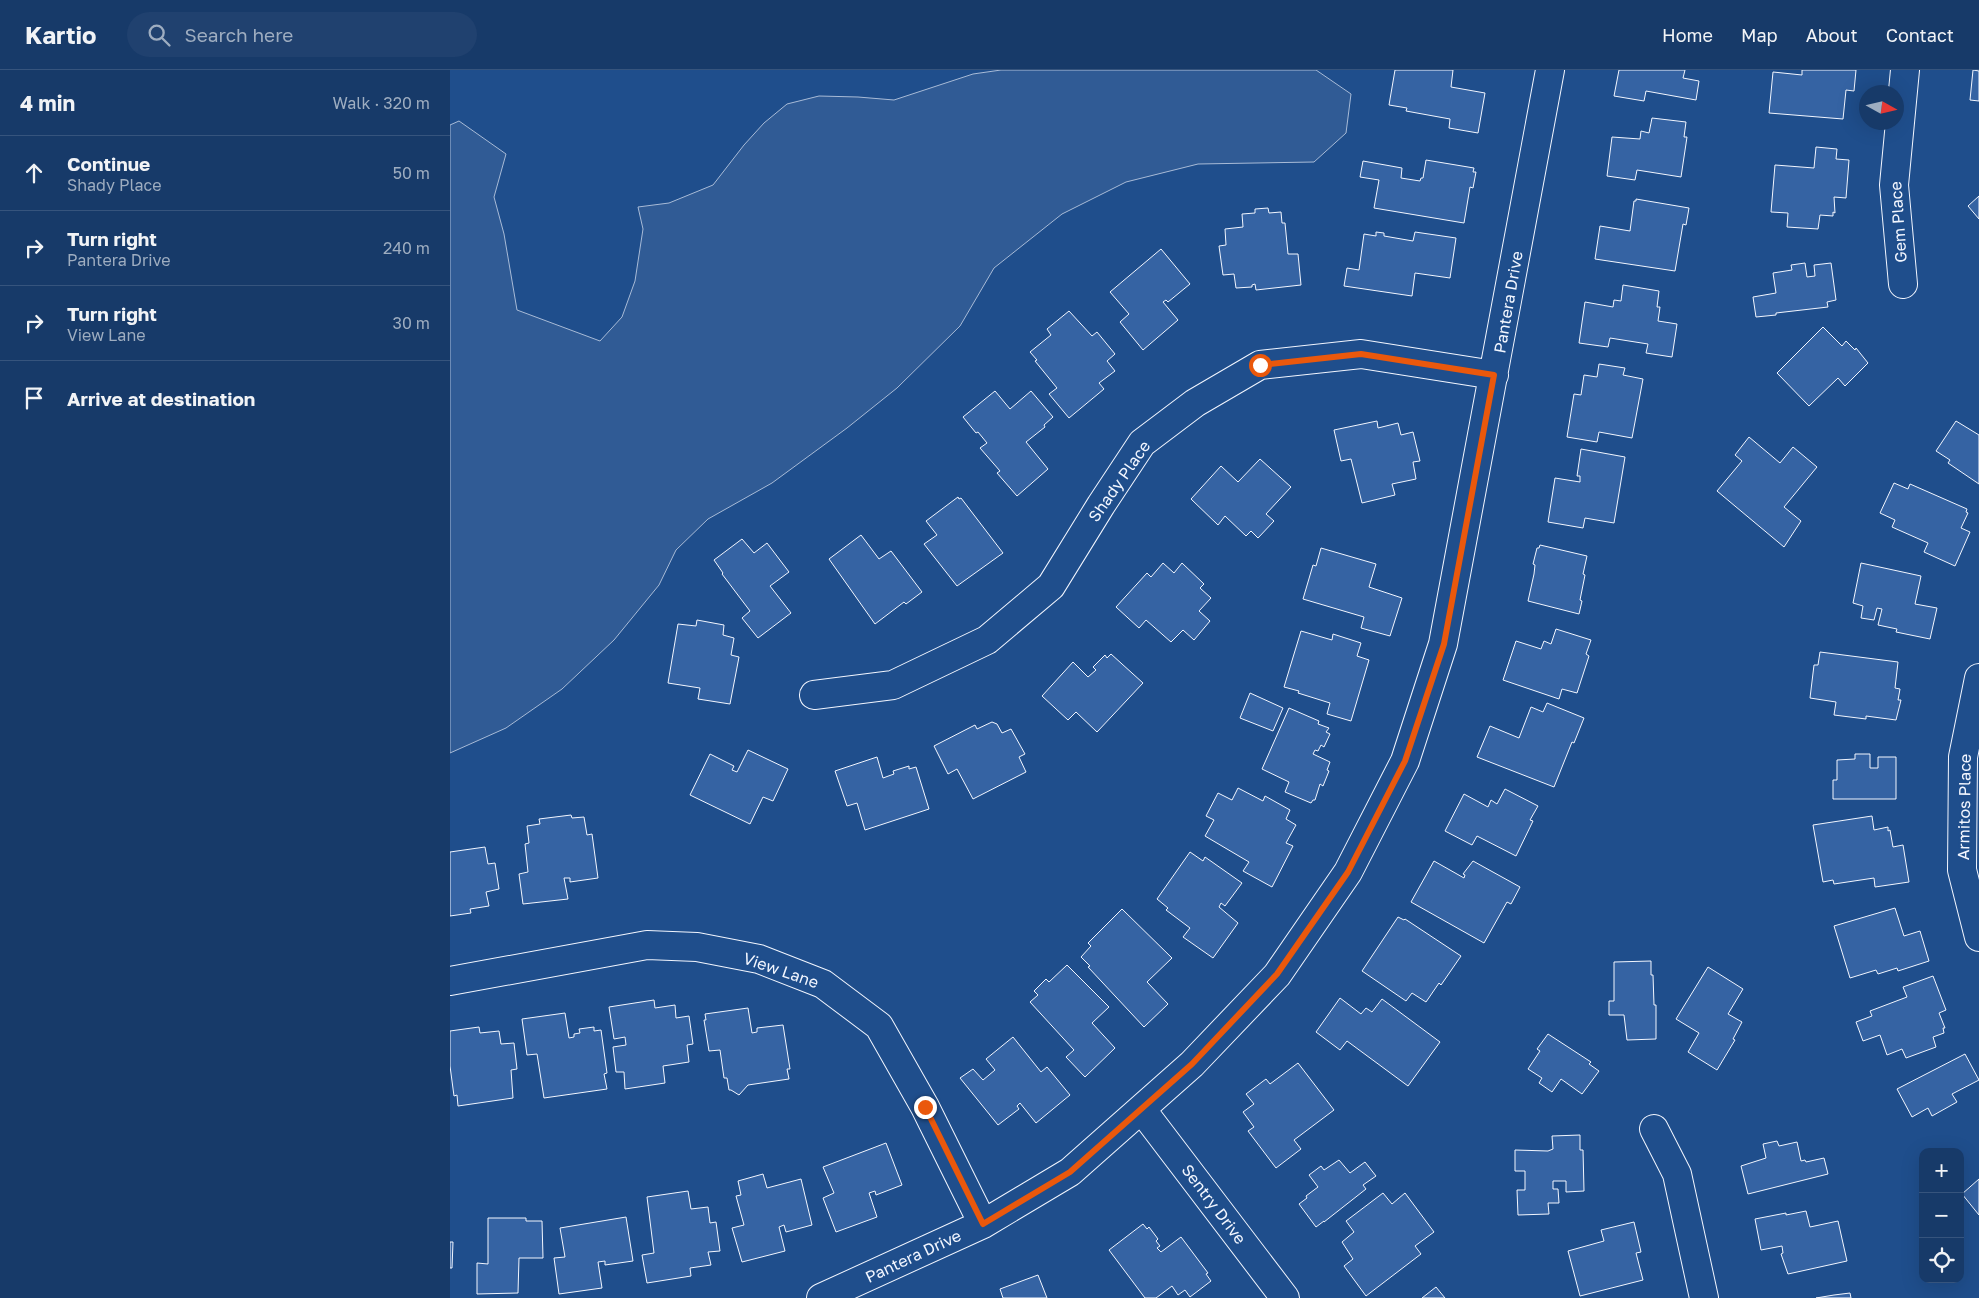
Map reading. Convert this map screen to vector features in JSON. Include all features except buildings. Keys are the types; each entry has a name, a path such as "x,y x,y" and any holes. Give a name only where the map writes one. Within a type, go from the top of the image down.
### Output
{"street":[{"name":"Pantera Drive","path":"821,1298 983,1224 1070,1172 1192,1064 1277,974 1348,872 1405,761 1444,644 1550,70"},
{"name":"Gem Place","path":"1903,284 1894,185 1905,70"},
{"name":"Shady Place","path":"814,695 892,685 987,640 1051,586 1142,443 1195,403 1260,365 1361,354 1494,375"},
{"name":"Armitos Place","path":"1979,678 1963,757 1971,801 1962,870 1979,937"},
{"name":"View Lane","path":"450,981 647,945 697,947 759,959 823,984 880,1026 925,1107 983,1224"},
{"name":"Sentry Drive","path":"1142,1110 1285,1298"},
{"path":"1654,1129 1677,1174 1704,1298"}],"shaded area":[{"path":"1001,70 1316,70 1351,94 1346,133 1314,162 1198,164 1126,182 1062,214 994,268 960,326 897,388 847,428 772,483 708,519 676,550 659,585 614,640 562,689 506,728 450,753 450,125 459,121 506,154 494,197 504,234 517,310 600,341 622,317 635,281 643,229 638,207 669,203 713,185 764,123 787,104 819,96 894,100 973,74"}],"route":[{"path":"925,1107 983,1224 1070,1172 1192,1064 1277,974 1348,872 1405,761 1444,644 1494,375 1361,354 1260,365"}]}
